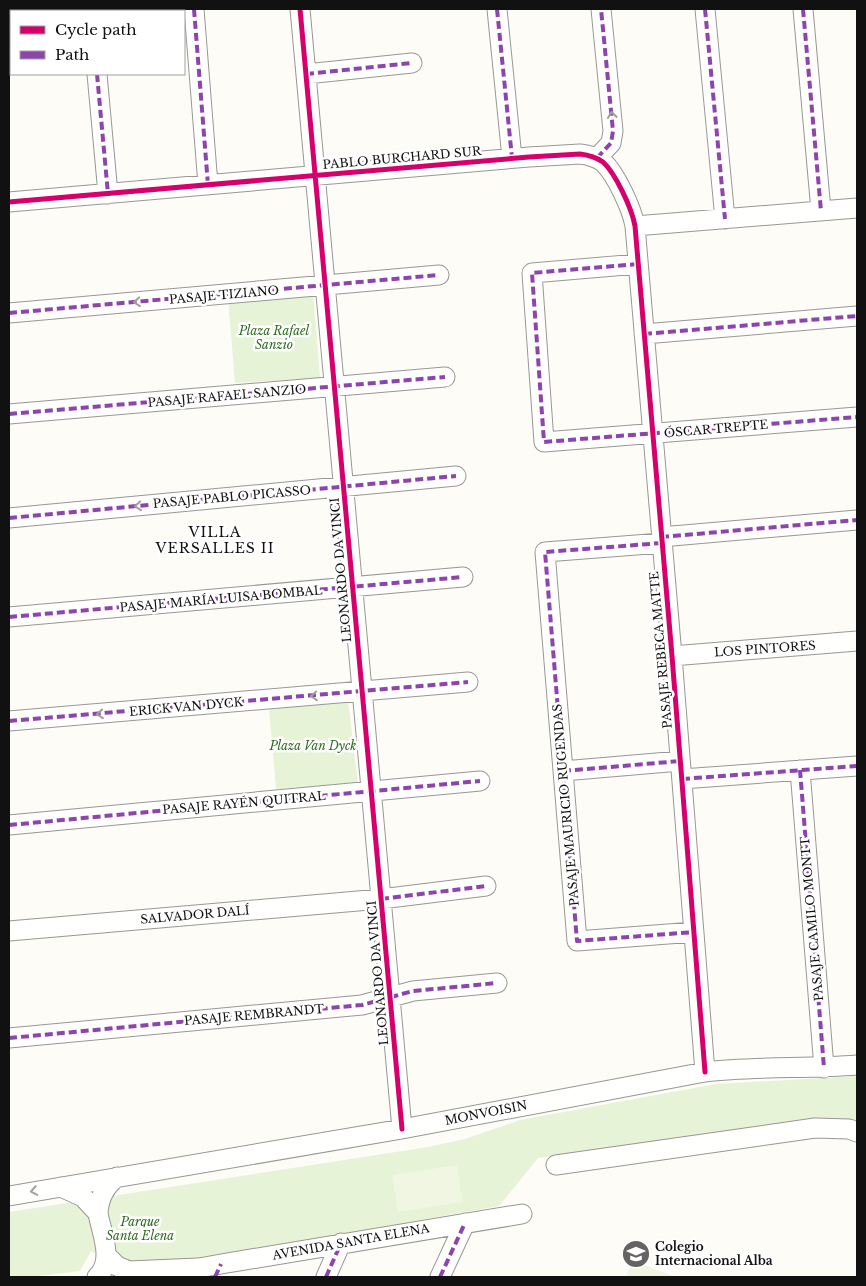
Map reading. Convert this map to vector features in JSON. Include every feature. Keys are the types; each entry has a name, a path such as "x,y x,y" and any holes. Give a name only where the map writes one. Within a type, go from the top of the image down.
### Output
{"street":[{"path":"194,9 208,185"},
{"name":"LEONARDO DA VINCI","path":"300,9 402,1129"},
{"path":"497,9 512,158"},
{"path":"601,9 613,131 611,143 597,158 610,171 629,204 635,226 857,208"},
{"path":"705,9 726,219"},
{"path":"803,9 821,211"},
{"path":"306,74 412,63"},
{"path":"97,75 108,194"},
{"name":"PABLO BURCHARD SUR","path":"9,202 512,158 580,154 597,158"},
{"name":"PASAJE REBECA MATTE","path":"635,226 705,1072"},
{"name":"ÓSCAR TREPTE","path":"638,264 532,273 544,442 857,417"},
{"name":"PASAJE TIZIANO","path":"9,313 439,275"},
{"path":"644,334 857,316"},
{"name":"PASAJE RAFAEL SANZIO","path":"9,414 445,377"},
{"name":"PASAJE PABLO PICASSO","path":"9,518 456,476"},
{"path":"662,540 857,520"},
{"name":"PASAJE MAURICIO RUGENDAS","path":"662,540 545,552 577,942 694,932"},
{"name":"PASAJE MARÍA LUISA BOMBAL","path":"9,617 463,578"},
{"name":"LOS PINTORES","path":"672,656 857,641"},
{"name":"ERICK VAN DYCK","path":"9,721 468,682"},
{"path":"563,770 680,761"},
{"path":"682,779 857,766"},
{"name":"PASAJE CAMILO MONTT","path":"800,770 824,1068"},
{"name":"PASAJE RAYÉN QUITRAL","path":"9,824 480,781"},
{"name":"SALVADOR DALÍ","path":"9,931 381,899 486,886"},
{"name":"PASAJE REMBRANDT","path":"9,1038 362,1005 413,991 497,983"},
{"name":"MONVOISIN","path":"117,1177 402,1129 705,1072 857,1065"},
{"path":"556,1165 815,1128 849,1129 857,1132"},
{"path":"9,1196 117,1177"},
{"path":"97,1277 104,1269 107,1256 98,1212 100,1199 107,1186 117,1177"},
{"path":"61,1186 82,1197 98,1212"},
{"name":"AVENIDA SANTA ELENA","path":"107,1256 117,1266 129,1271 204,1272 341,1243 522,1214"},
{"path":"440,1277 464,1223"},
{"path":"326,1277 341,1243"}],"green space":[{"name":"Plaza Rafael Sanzio","path":"313,292 320,378 235,383 228,298"},
{"name":"Plaza Van Dyck","path":"348,700 358,784 276,789 269,709"},
{"name":"Parque Santa Elena","path":"857,1076 857,1128 829,1119 538,1158 499,1206 139,1267 123,1266 91,1251 80,1271 31,1277 9,1277 9,1212 428,1147 465,1139 520,1120 716,1084"},
{"path":"457,1165 463,1202 398,1212 392,1175"},
{"path":"633,1260 675,1277 626,1277"}],"marked path":[{"path":"194,9 208,185"},
{"path":"497,9 512,158"},
{"path":"597,158 611,143 613,131 601,9"},
{"path":"705,9 725,219"},
{"path":"803,9 821,211"},
{"path":"306,74 412,63"},
{"path":"97,75 108,194"},
{"path":"638,264 532,273 544,442 857,417"},
{"path":"9,313 439,275"},
{"path":"644,334 857,316"},
{"path":"9,414 445,377"},
{"path":"9,518 456,476"},
{"path":"661,537 857,520"},
{"path":"662,543 545,552 577,941 694,932"},
{"path":"9,617 463,577"},
{"path":"9,721 468,682"},
{"path":"563,771 680,761"},
{"path":"682,779 857,766"},
{"path":"800,770 824,1068"},
{"path":"9,825 480,781"},
{"path":"381,899 486,886"},
{"path":"9,1038 362,1005 413,991 497,983"},
{"path":"440,1277 465,1223"},
{"path":"326,1277 341,1243"},
{"path":"215,1277 221,1264"}],"cycle path":[{"path":"300,9 402,1129"},
{"path":"9,202 580,154 598,159 608,167 623,192 635,226 705,1072"}],"place":[{"name":"Colegio Internacional Alba","path":"636,1254"}],"district":[{"name":"VILLA VERSALLES II","path":"215,540"}]}
